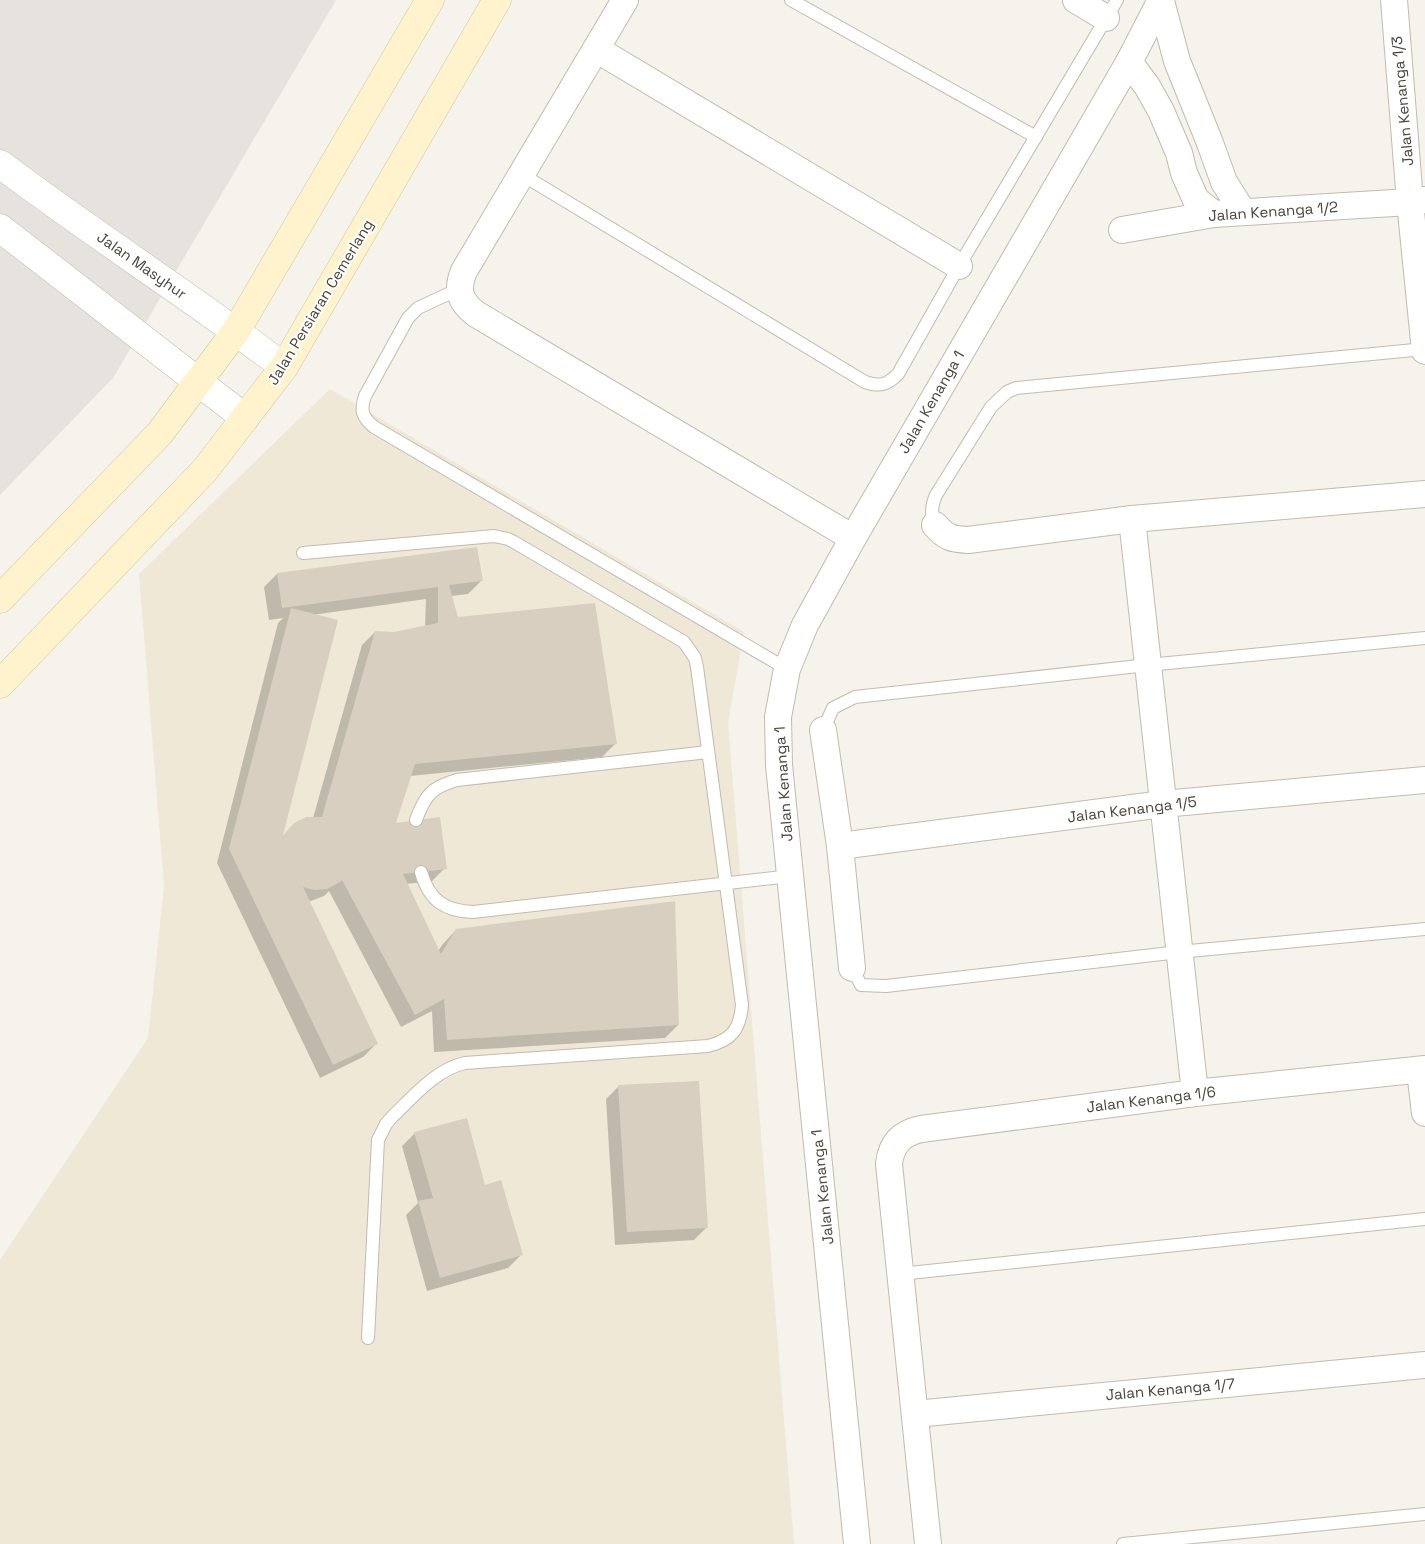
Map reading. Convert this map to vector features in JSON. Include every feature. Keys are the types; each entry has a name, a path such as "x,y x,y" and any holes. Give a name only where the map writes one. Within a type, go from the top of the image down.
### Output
{"main road":[{"path":"0,599 160,433 236,331 430,0"},
{"name":"Jalan Persiaran Cemerlang","path":"0,684 206,470 284,367 497,0"}],"street":[{"path":"625,0 464,271 460,280 462,298 467,307 476,314 853,538"},
{"path":"1076,0 1112,9"},
{"path":"1161,0 1177,62 1224,182 1243,212"},
{"name":"Jalan Kenanga 1","path":"858,1544 779,765 778,717 787,669 805,625 853,538 1129,62 1161,0"},
{"name":"Jalan Kenanga 1/3","path":"1394,0 1418,202 1425,350"},
{"path":"596,49 959,266"},
{"path":"1129,62 1147,86 1161,111 1196,200 1214,214"},
{"name":"Jalan Masyhur","path":"0,164 284,367"},
{"name":"Jalan Kenanga 1/2","path":"1122,230 1214,214 1418,202"},
{"path":"0,228 245,418"},
{"path":"935,525 943,535 954,540 968,540 1132,519 1425,494"},
{"path":"1132,519 1195,1093"},
{"path":"823,730 840,846 852,968"},
{"name":"Jalan Kenanga 1/5","path":"840,846 1163,804 1425,780"},
{"path":"1423,1070 1425,1113"},
{"name":"Jalan Kenanga 1/6","path":"900,1274 889,1164 890,1155 897,1141 911,1131 1195,1093 1423,1070"},
{"path":"900,1274 928,1544"},
{"name":"Jalan Kenanga 1/7","path":"915,1414 1425,1365"}],"lane":[{"path":"791,0 1036,136"},
{"path":"521,174 857,377 874,385 883,384 898,374 959,266 1112,9"},
{"path":"460,289 418,308 408,318 365,396 362,404 362,413 367,422 787,669"},
{"path":"935,525 932,516 932,505 936,494 991,407 1007,392 1016,388 1425,350"},
{"path":"303,553 494,536 508,539 684,642 695,658 697,668 742,1004 741,1019 734,1032 722,1042 708,1046 457,1065 437,1076 386,1124 378,1140 368,1338"},
{"path":"823,730 833,708 855,697 1148,664 1425,638"},
{"path":"416,820 422,804 431,792 443,784 457,780 708,752"},
{"path":"421,872 424,885 433,897 445,906 458,912 473,912 791,876"},
{"path":"852,968 861,985 886,986 1179,952 1425,930"},
{"path":"900,1274 1425,1219"},
{"path":"1124,1544 1425,1514"}],"shaded area":[{"path":"0,0 336,0 113,378 0,495"},
{"path":"330,389 744,632 728,723 794,1544 0,1544 0,1260 148,1038 164,886 139,574"}],"building":[{"path":"477,547 483,581 449,585 458,617 595,603 617,744 415,764 396,823 440,817 447,869 403,874 441,954 456,929 675,901 679,1025 447,1040 444,999 415,1015 342,880 327,889 314,890 303,887 378,1044 333,1065 229,849 291,608 338,620 282,839 294,823 306,817 322,817 375,631 394,632 438,623 438,587 282,608 277,573"},
{"path":"699,1081 708,1228 627,1232 618,1085"},
{"path":"467,1118 485,1185 501,1180 523,1255 440,1278 418,1201 433,1198 414,1132"}]}
